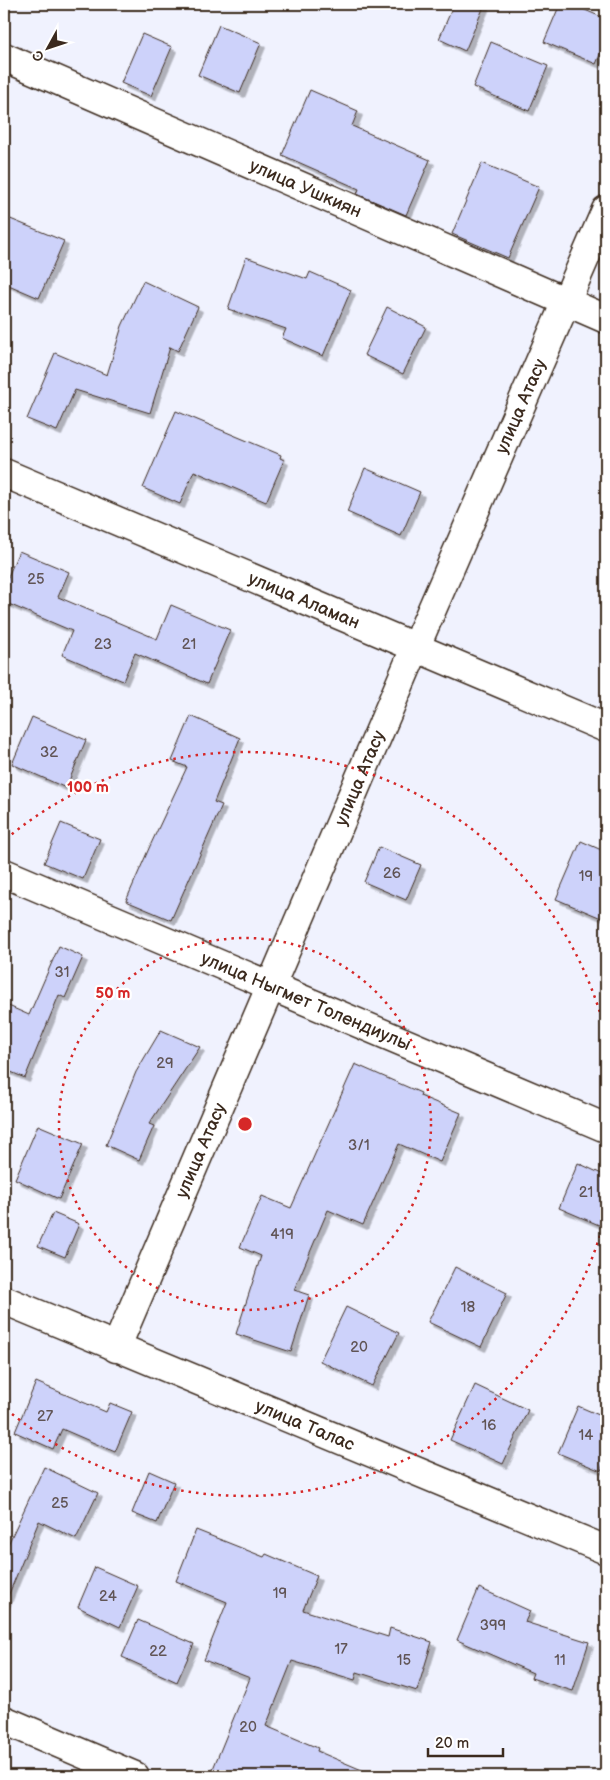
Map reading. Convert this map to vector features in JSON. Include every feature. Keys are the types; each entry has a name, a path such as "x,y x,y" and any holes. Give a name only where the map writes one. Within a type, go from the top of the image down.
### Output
{"street":[{"name":"улица Ушкиян","path":"4,57 606,320"},
{"name":"улица Атасу","path":"116,1348 416,646 606,210"},
{"name":"улица Аламан","path":"4,473 606,728"},
{"name":"улица Ныгмет Толендиулы","path":"4,873 606,1128"},
{"name":"улица Талас","path":"4,1300 606,1550"},
{"path":"4,1720 135,1776"}],"building":[{"path":"454,4 485,4 465,51 439,39"},
{"path":"560,4 571,4 606,19 606,41 596,64 544,42"},
{"path":"219,25 261,43 240,93 198,75"},
{"path":"142,34 172,47 151,96 121,83"},
{"path":"491,42 548,66 529,111 473,87"},
{"path":"310,90 358,111 352,126 430,160 406,215 357,194 359,189 282,155"},
{"path":"482,163 539,187 508,258 452,234"},
{"path":"8,218 64,241 39,298 4,283 4,228"},
{"path":"246,257 307,279 310,272 351,290 323,356 282,338 286,329 228,309"},
{"path":"143,281 198,307 178,351 170,347 150,413 75,390 57,431 27,419 55,353 107,375 122,326"},
{"path":"387,307 426,327 403,374 364,355"},
{"path":"176,411 281,455 280,458 284,460 266,502 194,471 180,504 143,488"},
{"path":"365,468 420,492 401,536 347,512"},
{"path":"19,551 69,572 58,597 157,639 171,605 230,630 207,684 135,653 123,681 62,655 72,631 4,602 4,586"},
{"path":"191,716 240,738 214,802 222,805 171,920 126,901 187,767 172,761"},
{"path":"32,717 86,740 66,788 12,764"},
{"path":"61,823 100,839 83,879 44,863"},
{"path":"581,841 606,852 606,920 556,899"},
{"path":"379,847 421,865 406,900 364,882"},
{"path":"59,946 83,957 65,998 59,995 25,1078 4,1069 4,1004 29,1015"},
{"path":"161,1030 200,1047 149,1124 154,1126 139,1160 106,1145 136,1072"},
{"path":"355,1064 421,1093 420,1096 461,1113 440,1162 399,1144 363,1225 328,1210 294,1290 309,1295 291,1352 236,1334 261,1256 240,1247 262,1196 291,1208"},
{"path":"38,1125 83,1144 59,1199 15,1179"},
{"path":"578,1163 606,1176 606,1228 559,1208"},
{"path":"53,1213 79,1224 65,1257 38,1246"},
{"path":"455,1267 507,1293 481,1347 428,1322"},
{"path":"346,1307 399,1333 372,1386 320,1361"},
{"path":"36,1382 106,1412 110,1403 132,1412 115,1452 62,1429 53,1449 15,1432"},
{"path":"475,1385 528,1410 503,1464 450,1440"},
{"path":"578,1406 606,1418 606,1458 601,1471 558,1453"},
{"path":"44,1467 98,1493 76,1539 39,1521 4,1606 4,1553"},
{"path":"149,1471 174,1482 157,1523 132,1513"},
{"path":"196,1530 264,1557 266,1554 317,1576 303,1610 388,1637 390,1628 432,1642 417,1691 357,1672 355,1680 292,1661 266,1726 318,1748 317,1751 376,1776 210,1776 250,1678 204,1660 227,1602 176,1581"},
{"path":"95,1567 138,1586 120,1627 78,1607"},
{"path":"479,1588 530,1611 525,1622 589,1642 573,1691 531,1678 533,1673 457,1640"},
{"path":"138,1620 194,1644 177,1682 122,1657"}]}
